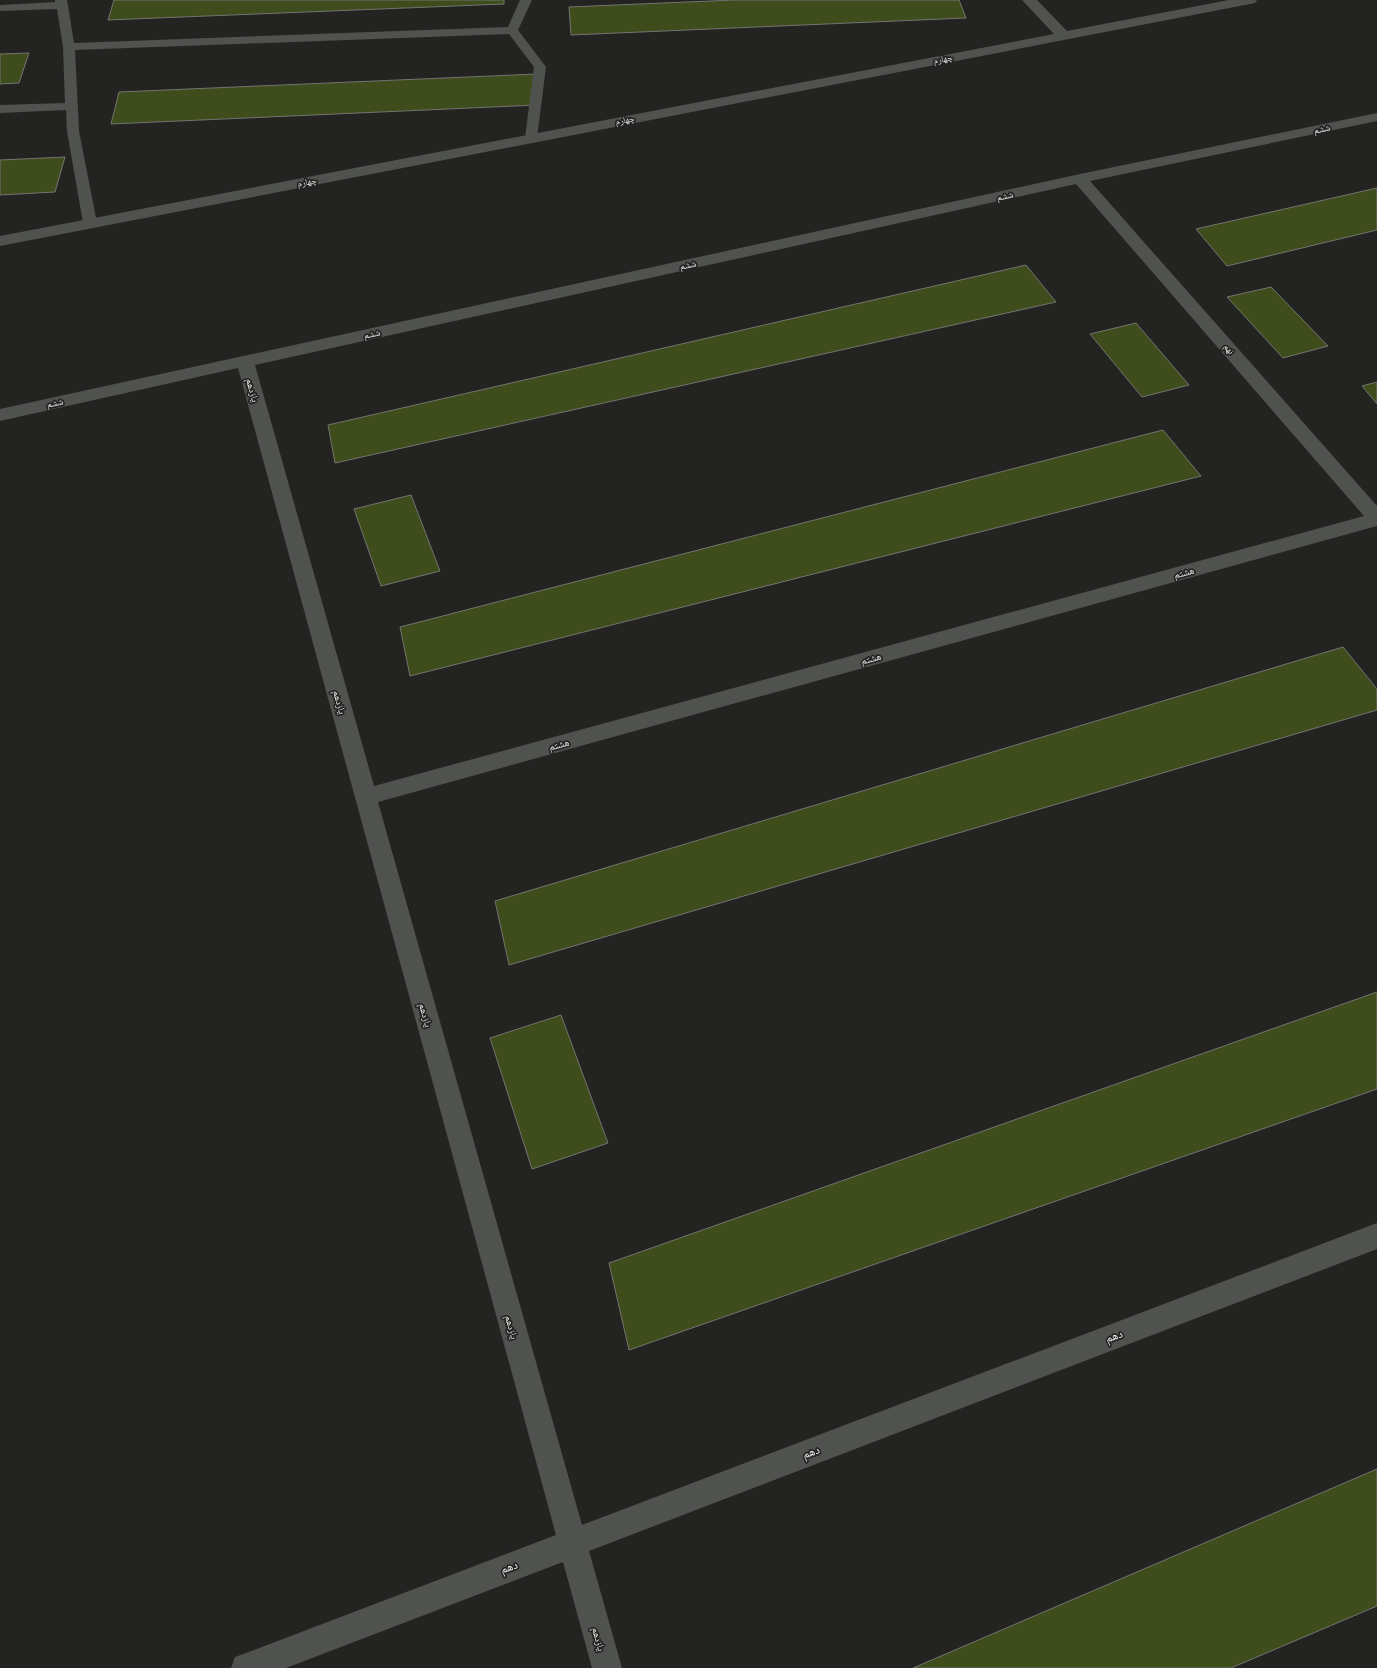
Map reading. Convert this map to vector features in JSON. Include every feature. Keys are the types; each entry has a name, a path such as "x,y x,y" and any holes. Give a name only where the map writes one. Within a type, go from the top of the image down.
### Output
{"street":[{"path":"1029,0 1064,36"},
{"name":"چهارم","path":"0,241 1250,0"},
{"name":"ششم","path":"0,415 1080,179 1377,117"},
{"name":"نهم","path":"1080,179 1377,519"},
{"name":"یازدهم","path":"245,361 607,1668"},
{"name":"هشتم","path":"366,797 1377,519"},
{"name":"دهم","path":"246,1668 1377,1236"}],"lane":[{"path":"512,30 526,0"},
{"path":"0,8 61,2 69,47 73,131 90,223"},
{"path":"69,47 512,30"},
{"path":"512,30 540,68 531,138"},
{"path":"0,109 72,106"}],"building":[{"path":"114,0 504,0 504,4 108,20"},
{"path":"734,0 959,0 966,18 571,35 569,7"},
{"path":"29,53 19,83 0,84 0,54"},
{"path":"537,74 538,105 111,124 119,92"},
{"path":"65,157 55,192 0,195 0,160"},
{"path":"1377,188 1377,230 1227,266 1196,229"},
{"path":"1026,265 1056,302 335,463 328,425"},
{"path":"1271,287 1328,346 1283,358 1227,297"},
{"path":"1136,323 1189,385 1142,397 1090,334"},
{"path":"1377,382 1377,404 1362,386"},
{"path":"1163,430 1201,476 410,676 400,627"},
{"path":"411,495 440,571 381,586 354,509"},
{"path":"1343,647 1377,689 1377,710 509,965 495,901"},
{"path":"1377,992 1377,1089 629,1350 609,1263"},
{"path":"561,1015 608,1143 532,1169 490,1038"},
{"path":"1377,1469 1377,1606 1231,1668 913,1668"}]}
